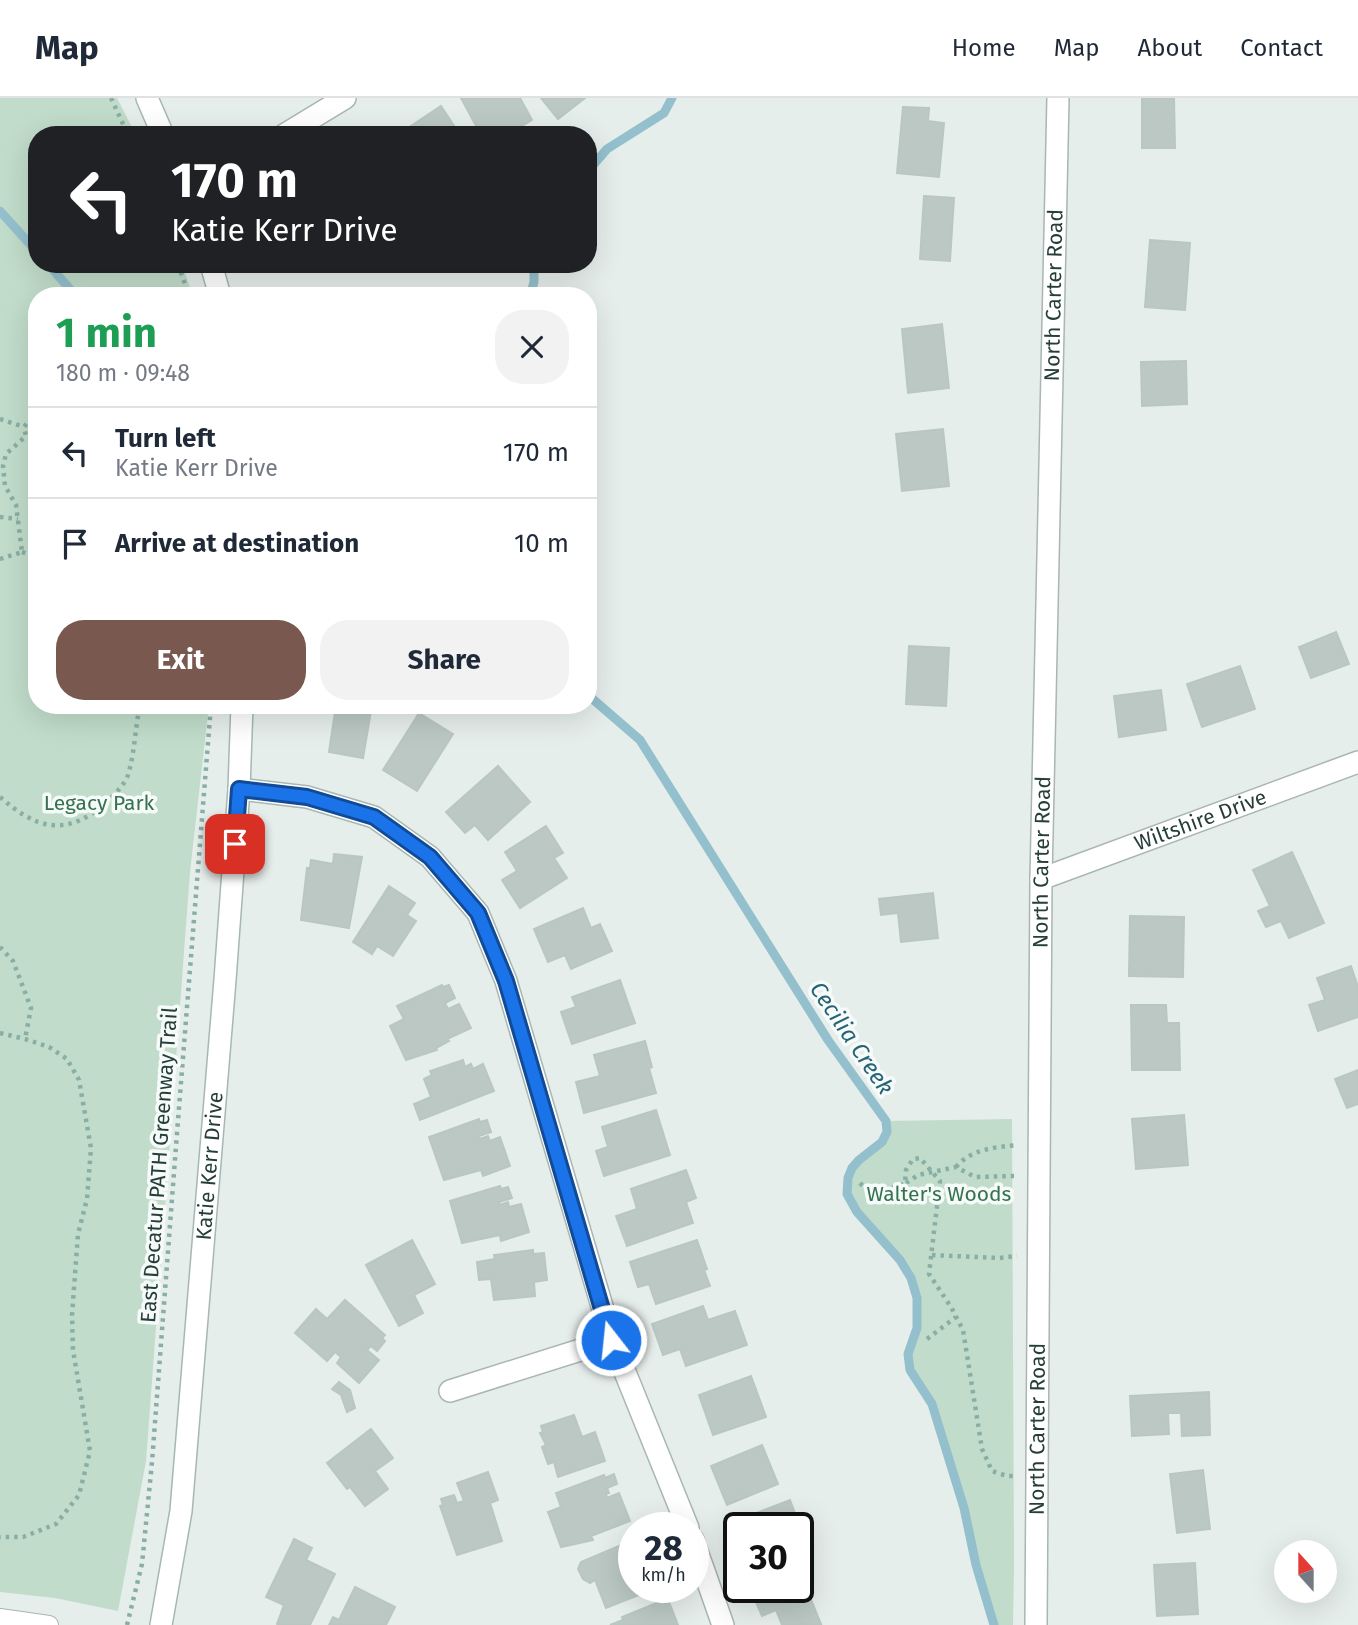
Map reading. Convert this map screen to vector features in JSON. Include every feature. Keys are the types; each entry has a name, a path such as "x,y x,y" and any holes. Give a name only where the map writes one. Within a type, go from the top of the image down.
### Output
{"street":[{"path":"147,98 159,126"},
{"path":"299,126 345,98"},
{"name":"North Carter Road","path":"1036,1625 1041,879 1058,98"},
{"name":"Katie Kerr Drive","path":"161,1625 181,1511 224,994 242,714"},
{"name":"Wiltshire Drive","path":"1041,879 1358,762"},
{"path":"239,789 307,797 374,817 430,857 478,913 506,981 611,1340 681,1512"},
{"path":"450,1391 611,1340"},
{"path":"709,1586 723,1625"}],"lane":[{"path":"0,1618 50,1625"}],"path":[{"path":"111,98 124,126"},
{"path":"0,419 24,427"},
{"path":"24,427 28,422"},
{"path":"22,552 16,505 5,486 3,466 6,454 26,436 24,427"},
{"path":"0,517 18,519"},
{"path":"0,559 22,552 28,554"},
{"path":"0,797 24,817 48,825 70,825 87,818 108,802 127,778 138,714"},
{"name":"East Decatur PATH Greenway Trail","path":"127,1625 142,1564 152,1462 210,714"},
{"path":"0,947 13,961 31,1009 25,1039"},
{"path":"0,1033 49,1047 67,1059 79,1080 90,1149 87,1199 78,1234 72,1315 73,1350 90,1451 79,1495 56,1524 23,1537 0,1537"},
{"path":"956,1167 963,1158 992,1147 1039,1144"},
{"path":"905,1183 906,1170 913,1159 920,1158 940,1181 929,1274 963,1330 982,1449 992,1471 1007,1476 1037,1477"},
{"path":"860,1183 864,1188 873,1190 895,1188 918,1175 956,1167 975,1177 1039,1175"},
{"path":"932,1255 999,1258 1039,1254"},
{"path":"927,1339 956,1317"}],"green space":[{"name":"Legacy Park","path":"0,98 117,98 131,126 28,126 28,273 185,273 190,287 28,287 28,714 208,714 190,872 146,1461 118,1611 55,1598 0,1592"},
{"name":"Walter's Woods","path":"1012,1119 1013,1625 994,1625 976,1565 964,1508 932,1404 910,1370 908,1354 917,1328 917,1299 911,1278 900,1260 857,1212 847,1194 847,1181 852,1168 859,1160 882,1142 887,1132 886,1121"}],"building":[{"path":"461,98 520,98 532,120 522,126 476,126"},
{"path":"541,98 585,98 558,119"},
{"path":"1142,98 1174,98 1175,148 1142,148"},
{"path":"441,106 454,126 411,126"},
{"path":"903,107 929,108 928,121 944,123 939,177 897,173"},
{"path":"924,196 954,198 950,261 920,259"},
{"path":"1150,240 1190,243 1185,310 1145,307"},
{"path":"942,324 949,388 908,393 902,329"},
{"path":"1186,361 1187,404 1142,406 1141,362"},
{"path":"943,429 949,486 902,491 896,434"},
{"path":"1336,632 1349,664 1311,678 1299,647"},
{"path":"909,646 949,648 946,706 906,704"},
{"path":"1240,666 1255,709 1202,727 1187,684"},
{"path":"1161,690 1166,730 1119,737 1114,696"},
{"path":"335,714 370,714 363,758 329,752"},
{"path":"418,714 453,734 417,791 383,770"},
{"path":"498,766 530,802 488,840 475,825 465,833 446,812"},
{"path":"546,826 563,853 554,858 567,878 520,908 502,880 517,871 505,852"},
{"path":"1292,852 1324,923 1289,938 1281,921 1266,927 1258,911 1270,906 1253,870"},
{"path":"334,854 362,857 349,928 301,920 307,868 310,868 311,860 333,864"},
{"path":"389,886 415,903 407,915 416,921 393,956 377,946 372,954 353,942"},
{"path":"933,893 938,938 901,942 898,913 881,915 879,899"},
{"path":"583,908 591,928 600,924 612,951 571,969 565,955 548,962 534,929"},
{"path":"1130,916 1184,917 1183,977 1129,976"},
{"path":"1351,966 1358,987 1358,1017 1318,1031 1309,1005 1325,1000 1317,978"},
{"path":"620,980 635,1023 572,1044 561,1012 576,1007 572,997"},
{"path":"442,985 449,985 455,998 445,1003 448,1009 459,1004 471,1028 447,1039 449,1041 436,1048 437,1050 406,1060 390,1026 404,1019 397,1006"},
{"path":"1131,1005 1166,1005 1167,1023 1179,1023 1180,1070 1132,1070"},
{"path":"645,1041 656,1093 584,1113 576,1082 600,1076 594,1055"},
{"path":"463,1060 465,1067 471,1064 473,1069 483,1064 494,1091 420,1120 414,1104 431,1097 424,1079 432,1075 430,1071"},
{"path":"1358,1070 1358,1104 1347,1108 1335,1079"},
{"path":"656,1110 670,1155 604,1176 596,1151 608,1147 602,1127"},
{"path":"1184,1115 1188,1165 1136,1169 1132,1119"},
{"path":"479,1119 480,1122 487,1120 491,1132 479,1136 480,1139 488,1136 490,1141 500,1137 510,1166 483,1176 481,1170 444,1180 429,1137"},
{"path":"686,1170 696,1198 686,1202 693,1223 627,1246 616,1216 637,1209 631,1189"},
{"path":"500,1186 501,1189 508,1187 512,1198 499,1202 500,1205 508,1202 509,1207 521,1204 529,1232 501,1241 500,1235 462,1243 450,1201"},
{"path":"412,1240 435,1284 414,1295 423,1313 399,1326 366,1265"},
{"path":"697,1240 710,1286 656,1304 649,1284 638,1287 630,1262"},
{"path":"533,1250 533,1254 544,1253 547,1280 534,1282 535,1296 494,1300 491,1279 479,1280 477,1262 495,1259 494,1255"},
{"path":"345,1300 385,1335 382,1338 385,1341 377,1351 371,1346 367,1350 379,1360 359,1383 337,1363 341,1357 335,1352 327,1361 295,1333 316,1309 327,1319"},
{"path":"703,1306 708,1320 735,1311 747,1345 686,1366 680,1349 663,1355 652,1324"},
{"path":"751,1376 766,1417 713,1435 699,1395"},
{"path":"339,1382 350,1390 355,1408 347,1412 341,1395 332,1389"},
{"path":"1209,1392 1210,1435 1182,1436 1181,1413 1168,1413 1169,1434 1132,1436 1130,1396"},
{"path":"574,1415 582,1437 595,1432 605,1461 558,1477 554,1462 548,1464 542,1447 546,1445 540,1433 543,1432 541,1426"},
{"path":"371,1429 393,1458 375,1471 388,1489 365,1506 350,1487 347,1489 327,1463"},
{"path":"762,1445 778,1484 727,1505 711,1466"},
{"path":"1203,1470 1210,1529 1177,1533 1170,1474"},
{"path":"488,1472 498,1500 490,1503 502,1541 457,1555 440,1506 443,1505 441,1499 454,1495 457,1503 464,1501 457,1483"},
{"path":"614,1474 617,1484 607,1488 607,1498 619,1493 626,1512 618,1512 618,1526 591,1536 593,1540 561,1547 548,1512 561,1507 556,1493 604,1475 605,1478"},
{"path":"790,1500 794,1512 759,1512"},
{"path":"294,1539 312,1548 306,1560 335,1574 310,1625 278,1625 284,1605 266,1597"},
{"path":"618,1546 619,1603 606,1608 595,1580 590,1583 583,1579 578,1569 581,1562"},
{"path":"1195,1563 1198,1614 1157,1616 1154,1565"},
{"path":"355,1587 395,1607 386,1625 329,1625 333,1617 339,1620"},
{"path":"657,1603 669,1603 678,1625 610,1625 623,1620 622,1617"},
{"path":"756,1603 812,1603 821,1624 782,1625 776,1610 762,1616"}],"waterway":[{"path":"597,161 607,149 664,113 672,98"},
{"name":"Cecilia Creek","path":"0,211 28,242"},
{"name":"Cecilia Creek","path":"56,273 68,287"},
{"path":"533,287 534,273"},
{"name":"Cecilia Creek","path":"597,703 640,740 828,1040 886,1121 887,1132 882,1142 852,1168 847,1194 857,1212 900,1260 911,1278 917,1298 917,1328 908,1354 910,1370 932,1404 964,1508 976,1565 994,1625"}],"route":[{"path":"235,844 239,789 307,797 374,817 430,857 478,913 506,981 611,1340"}]}
